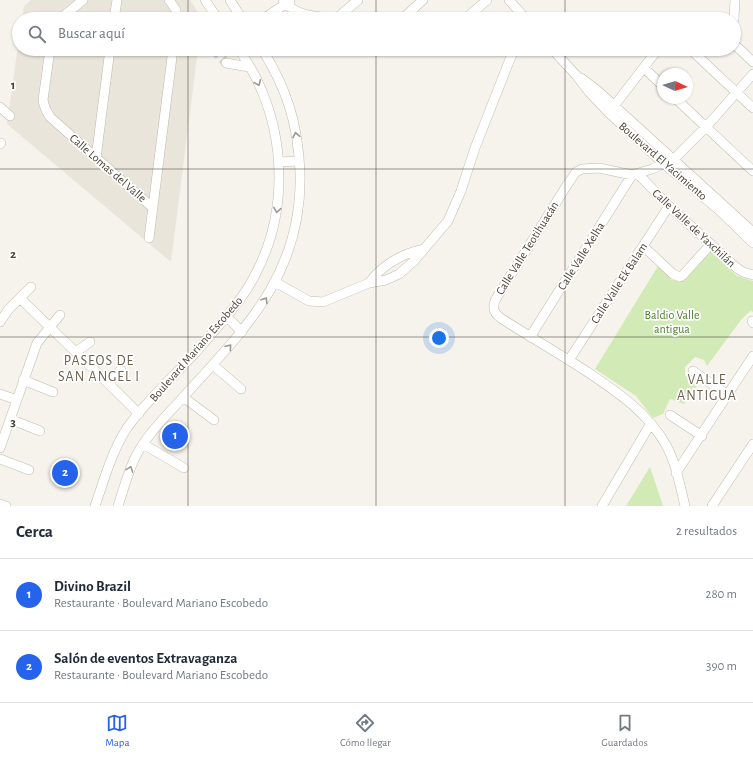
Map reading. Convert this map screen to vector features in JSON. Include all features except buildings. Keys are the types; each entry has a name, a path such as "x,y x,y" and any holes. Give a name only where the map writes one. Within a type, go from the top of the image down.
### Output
{"street":[{"path":"68,12 83,0"},
{"path":"115,12 117,0"},
{"path":"169,0 176,12"},
{"path":"205,0 213,12"},
{"path":"230,0 238,12"},
{"path":"347,12 358,0"},
{"path":"410,12 423,0"},
{"path":"473,12 487,0"},
{"path":"509,0 520,12"},
{"path":"734,12 735,0"},
{"path":"272,12 287,1 300,12"},
{"path":"741,51 753,62"},
{"name":"Calle Lomas del Valle","path":"49,56 44,106 50,117 153,208"},
{"path":"96,158 109,56"},
{"name":"Calle Lomas del Valle","path":"153,208 172,56"},
{"name":"Boulevard Mariano Escobedo","path":"95,506 119,443 127,428 242,296 256,274 273,230 278,206 278,162 276,142 272,121 265,100 257,80 243,56"},
{"name":"Boulevard Mariano Escobedo","path":"118,506 131,467 143,444 242,332 258,311 276,282 286,259 294,234 299,203 299,161 295,128 284,90 266,56"},
{"path":"276,282 309,301 322,302 369,283 386,280 399,274 414,261 448,221 461,191 475,148 511,56"},
{"name":"Boulevard El Yacimiento","path":"558,56 589,92 612,109 753,243"},
{"path":"612,109 653,56"},
{"path":"697,56 753,108"},
{"path":"226,63 249,67"},
{"path":"644,68 657,80"},
{"path":"635,175 669,162 706,127 753,74"},
{"path":"681,104 752,170"},
{"path":"0,107 10,116"},
{"path":"752,170 753,159"},
{"path":"278,162 299,161"},
{"name":"Boulevard El Yacimiento","path":"669,162 753,232"},
{"name":"Calle Valle Teotihuacán","path":"635,175 599,168 582,169 576,172 493,305 493,309 497,316 569,360 620,394 651,423 666,446 676,473 685,506"},
{"name":"Calle Valle de Yaxchilán","path":"635,175 743,272 753,275"},
{"name":"Calle Valle Xelha","path":"530,337 635,175"},
{"name":"Calle Valle Ek Balam","path":"569,360 669,206"},
{"path":"149,238 153,208"},
{"path":"643,246 673,274 680,276 683,275 711,244"},
{"path":"369,283 376,273 389,264 408,253 424,250"},
{"path":"0,322 8,310 30,288"},
{"path":"20,298 49,328 76,352 139,414"},
{"path":"0,448 37,343 41,336 60,315"},
{"path":"226,316 242,332"},
{"path":"76,352 90,342"},
{"path":"676,473 702,436 753,356"},
{"path":"213,365 241,389"},
{"path":"107,382 121,370"},
{"path":"693,371 728,395"},
{"path":"23,380 53,392"},
{"path":"0,394 17,400"},
{"path":"183,397 214,420"},
{"path":"670,415 702,436"},
{"path":"10,419 40,431"},
{"path":"602,506 651,423"},
{"path":"143,444 184,468"},
{"path":"712,506 753,444"},
{"path":"0,459 29,470"},
{"path":"0,504 6,506"}],"shaded area":[{"path":"31,0 190,0 198,12 23,12 24,6"},
{"path":"17,56 197,56 171,262 7,124"}],"green space":[{"name":"Baldio Valle antigua","path":"711,251 737,276 753,281 753,312 750,311 741,320 707,366 704,360 695,357 685,367 685,376 699,383 684,404 670,399 663,414 653,418 636,396 595,369 658,266 672,280 684,281"},
{"path":"650,467 663,506 626,506"}],"tunnel":[{"path":"220,56 226,63"}],"place":[{"name":"Divino Brazil","path":"175,436"},
{"name":"Salón de eventos Extravaganza","path":"65,473"}],"district":[{"name":"PASEOS DE SAN ANGEL I","path":"99,370"},
{"name":"VALLE ANTIGUA","path":"707,388"}]}
